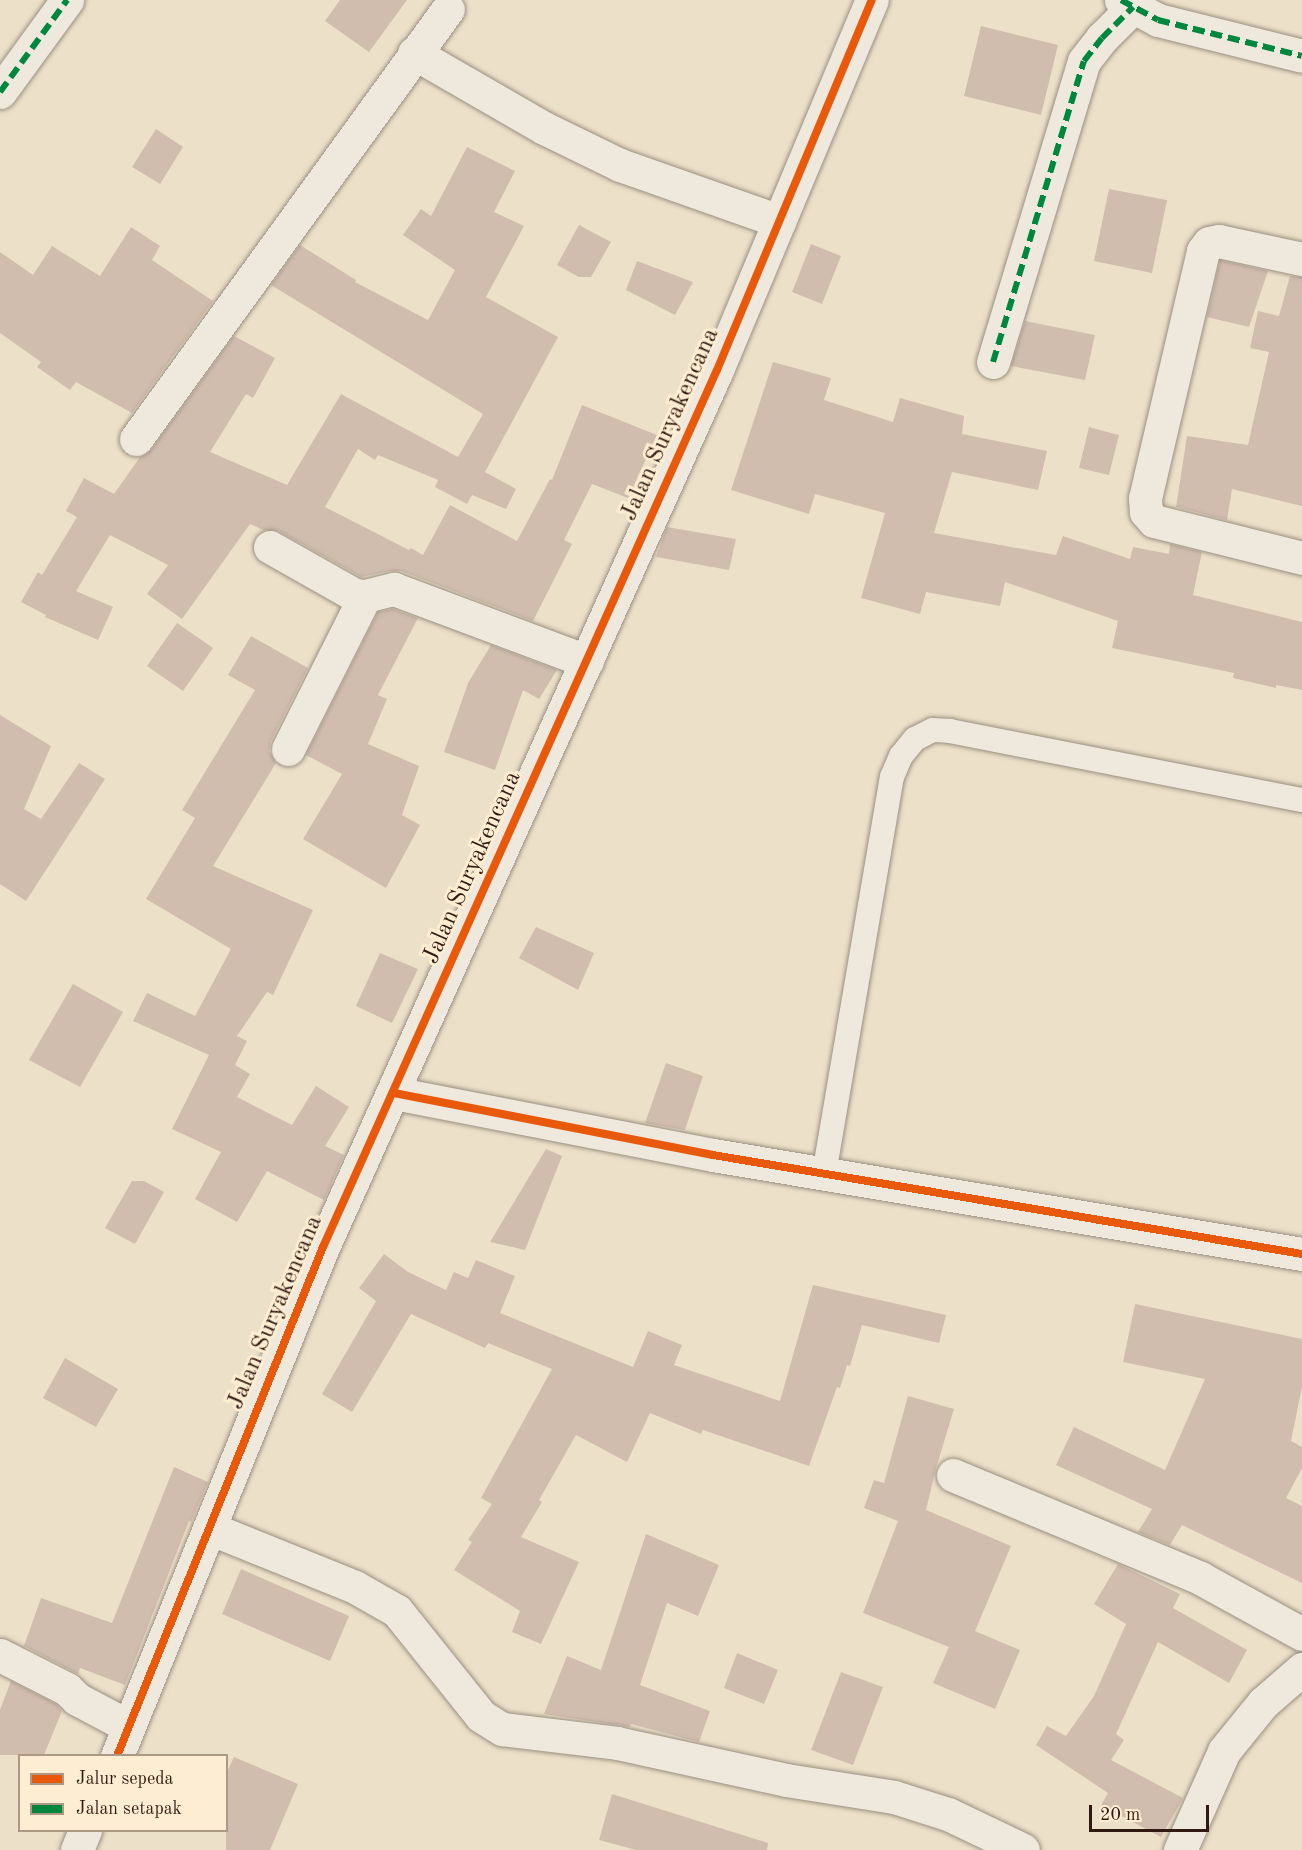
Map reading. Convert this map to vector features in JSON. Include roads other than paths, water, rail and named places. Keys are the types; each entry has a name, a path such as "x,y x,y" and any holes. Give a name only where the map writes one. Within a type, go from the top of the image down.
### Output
{"street":[{"path":"0,92 67,0"},
{"name":"Jalan Suryakencana","path":"123,1741 323,1247 717,370 872,0"},
{"path":"993,362 1084,61 1127,4 1158,20 1302,56"},
{"path":"136,439 448,9"},
{"path":"414,54 544,128 620,165 779,221"},
{"path":"1302,259 1219,241 1209,243 1203,251 1145,498 1146,512 1154,521 1302,558"},
{"path":"270,546 355,596 394,589 587,661"},
{"path":"288,749 364,596"},
{"path":"394,1093 824,1174 1302,1254"},
{"path":"953,1475 1200,1578 1302,1634"},
{"path":"209,1528 355,1587 397,1611 481,1716 502,1729 617,1743 786,1780 894,1797 948,1814 1023,1850"},
{"path":"0,1655 67,1689 123,1741"},
{"path":"1180,1850 1224,1751 1263,1703 1302,1669"},
{"path":"77,1850 84,1832"}],"lane":[{"path":"824,1174 892,777 901,756 915,739 933,730 950,731 1302,800"}]}
